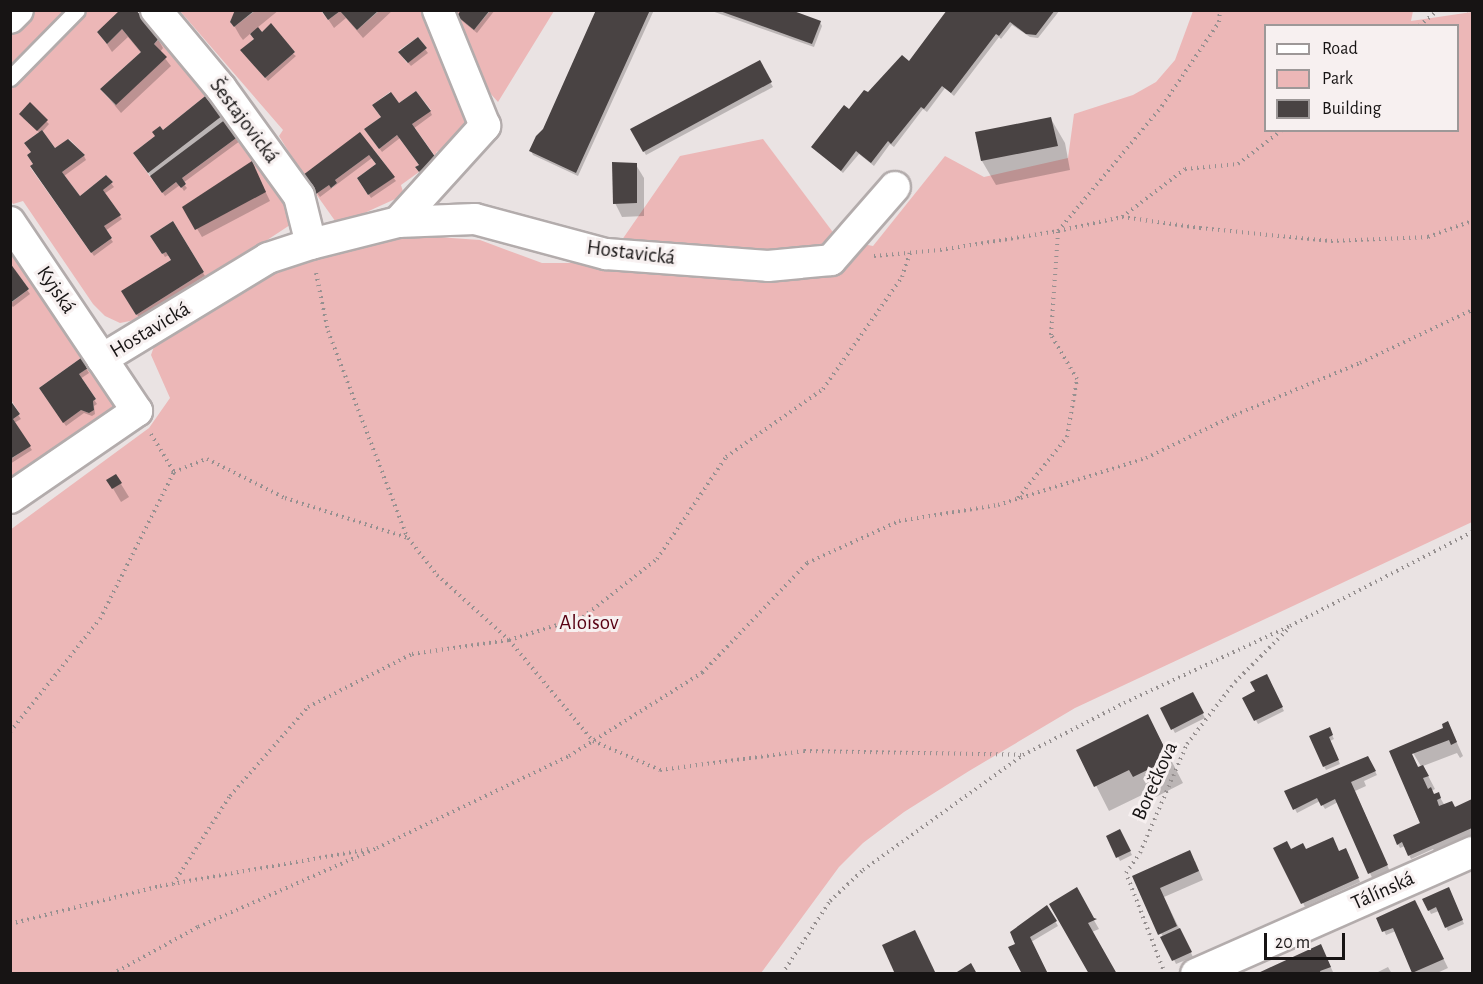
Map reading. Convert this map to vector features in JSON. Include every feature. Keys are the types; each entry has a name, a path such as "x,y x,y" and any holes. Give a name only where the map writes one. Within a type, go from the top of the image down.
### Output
{"street":[{"path":"10,18 18,10"},
{"name":"Šestajovická","path":"156,10 220,88 298,196 310,244"},
{"path":"398,222 485,126 438,10"},
{"path":"831,260 894,187"},
{"name":"Hostavická","path":"137,411 102,359 268,258 310,244 398,222 475,219 606,254 768,266 831,260"},
{"name":"Kyjská","path":"10,222 102,359"},
{"path":"10,498 137,411"},
{"name":"Tálínská","path":"1196,974 1473,852"}],"lane":[{"path":"10,78 78,10"}],"path":[{"path":"1017,499 1067,437 1077,379 1051,335 1058,231 1162,106 1219,22 1220,10"},
{"path":"1421,24 1438,10"},
{"path":"1467,10 1473,11"},
{"path":"1122,217 1185,169 1238,164 1279,132"},
{"path":"831,260 910,253 1058,231 1122,217 1200,228 1331,241 1428,237 1473,221"},
{"path":"310,244 328,331 408,538 437,575 509,640 593,741 660,770 804,751 1023,755"},
{"path":"173,884 230,796 308,707 412,654 509,640 583,617 657,559 726,457 823,389 902,277 910,253"},
{"path":"112,974 198,927 377,848 569,756 702,673 807,562 899,521 998,505 1146,458 1235,415 1360,363 1473,310"},
{"path":"137,411 174,472"},
{"path":"10,732 100,619 174,472 207,459 285,498 408,538"},
{"path":"782,974 830,901 863,870 1023,755 1124,703 1290,626 1473,532"},
{"name":"Borečkova","path":"1165,974 1126,873 1140,853 1187,744 1235,682 1290,626"},
{"path":"10,924 173,884 377,848"}],"green space":[{"path":"32,11 120,11 97,32 107,44 122,29 141,52 100,89 115,105 166,57 154,44 159,39 209,93 163,130 160,126 155,136 133,153 162,193 176,182 181,188 186,184 182,178 243,133 295,216 290,225 150,317 120,323 105,316 93,304 23,201 13,204 11,201 10,32","holes":["42,130 55,148 69,139 85,155 62,172 80,196 106,175 113,182 103,190 120,214 104,226 112,238 91,253 30,167 33,164 27,155 31,152 24,143","173,221 204,272 136,315 122,291 171,260 166,252 162,254 150,236"]},
{"path":"180,11 235,11 230,22 234,27 255,11 321,11 328,20 340,11 357,30 379,11 430,11 475,125 440,155 437,151 435,156 412,124 431,110 416,91 399,103 390,92 372,105 381,117 364,129 379,149 397,135 419,165 415,167 419,172 401,185 404,195 338,225 316,194 329,185 332,188 337,183 335,180 369,155 376,164 357,178 368,195 394,177 360,133 303,175 279,136 283,130","holes":["271,24 295,52 265,78 241,50 254,39 250,34 258,28 262,32","418,37 427,48 407,63 398,51"]},
{"path":"444,11 461,11 457,16 474,30 490,11 554,11 498,102 481,83"},
{"name":"Aloisov","path":"1193,11 1413,11 1411,21 1472,12 1472,522 1075,708 904,812 863,843 839,867 761,973 11,973 10,530 149,428 170,398 151,355 157,338 285,259 394,234 480,240 542,263 606,263 680,156 763,139 838,239 873,246 945,156 984,177 1068,158 1074,114 1133,95 1156,82 1175,60"},
{"path":"10,242 124,404 11,482 11,459 30,446 13,419 20,414 11,400 11,303 29,289 11,265","holes":["81,358 88,368 79,374 96,399 93,401 94,410 89,413 81,410 63,422 39,388"]}],"building":[{"path":"120,10 136,10 159,38 154,44 167,57 116,105 100,89 141,52 122,29 107,44 97,32"},
{"path":"235,10 255,10 234,27 230,22"},
{"path":"321,10 379,10 357,30 340,11 328,20"},
{"path":"461,10 490,10 474,30 457,16"},
{"path":"596,10 650,10 576,173 529,151 536,136 543,129"},
{"path":"717,10 791,10 821,21 812,44"},
{"path":"947,10 1055,10 1036,35 1026,34 1010,22 999,36 996,34 951,93 942,86 924,109 921,107 891,144 888,141 871,163 856,151 841,171 811,147 844,105 849,109 864,90 868,92 902,55 909,61"},
{"path":"271,23 295,52 265,78 240,50 254,39 250,34 258,27 262,32"},
{"path":"418,37 427,48 408,63 398,52"},
{"path":"760,60 772,82 643,152 630,129"},
{"path":"416,91 431,111 412,124 436,158 419,172 415,167 419,165 397,135 379,149 364,129 381,117 372,105 391,92 399,103"},
{"path":"209,93 227,112 148,173 133,153 155,136 152,132 160,126 163,130"},
{"path":"30,102 48,120 37,131 19,114"},
{"path":"230,116 243,133 182,178 186,184 181,188 176,182 162,193 150,176"},
{"path":"1051,117 1058,146 981,161 975,132"},
{"path":"42,130 55,148 68,139 85,155 62,172 80,196 106,175 113,182 103,190 121,215 104,226 112,238 91,253 30,166 33,164 27,155 31,152 24,143"},
{"path":"360,132 395,177 368,195 357,178 376,164 369,155 335,180 337,183 331,188 329,185 316,194 303,175"},
{"path":"252,161 266,192 195,230 182,207"},
{"path":"612,162 637,163 637,203 613,204"},
{"path":"173,221 204,272 136,315 121,291 171,260 166,252 162,254 150,236"},
{"path":"10,263 29,289 10,303"},
{"path":"81,358 88,368 79,374 96,399 93,401 94,410 89,413 81,410 63,423 39,388"},
{"path":"10,400 20,414 13,419 31,446 10,459"},
{"path":"116,474 122,483 112,489 106,480"},
{"path":"1267,674 1283,707 1254,721 1242,698 1255,691 1250,682"},
{"path":"1193,692 1204,713 1171,730 1160,708"},
{"path":"1148,714 1170,759 1133,777 1129,770 1094,787 1076,750"},
{"path":"1448,721 1457,742 1451,745 1449,740 1412,754 1418,767 1423,765 1429,776 1423,778 1428,789 1431,787 1434,794 1439,792 1441,798 1437,800 1439,806 1452,801 1455,807 1472,799 1472,828 1408,856 1402,842 1397,845 1393,835 1420,823 1389,751 1443,728 1442,724"},
{"path":"1330,727 1333,735 1329,737 1339,760 1323,767 1309,736"},
{"path":"1368,756 1376,771 1351,782 1388,865 1368,874 1335,799 1321,806 1317,798 1293,810 1284,791"},
{"path":"1120,829 1131,851 1116,858 1106,836"},
{"path":"1333,837 1339,851 1346,848 1359,878 1301,904 1273,848 1287,841 1291,849 1303,843 1306,849"},
{"path":"1190,850 1199,871 1160,888 1177,926 1158,935 1132,876"},
{"path":"1077,887 1094,918 1097,919 1088,923 1117,974 1089,974 1049,904"},
{"path":"1449,887 1463,920 1445,928 1436,907 1428,911 1422,899"},
{"path":"1415,900 1444,959 1412,973 1393,928 1382,932 1376,918"},
{"path":"1047,905 1057,921 1030,937 1048,974 1022,974 1008,947 1015,944 1010,932"},
{"path":"1180,928 1192,952 1172,961 1160,937"},
{"path":"915,930 936,974 895,974 882,945"},
{"path":"1321,944 1331,967 1320,971 1321,974 1256,974"},
{"path":"971,963 977,974 958,974 957,972"}]}
